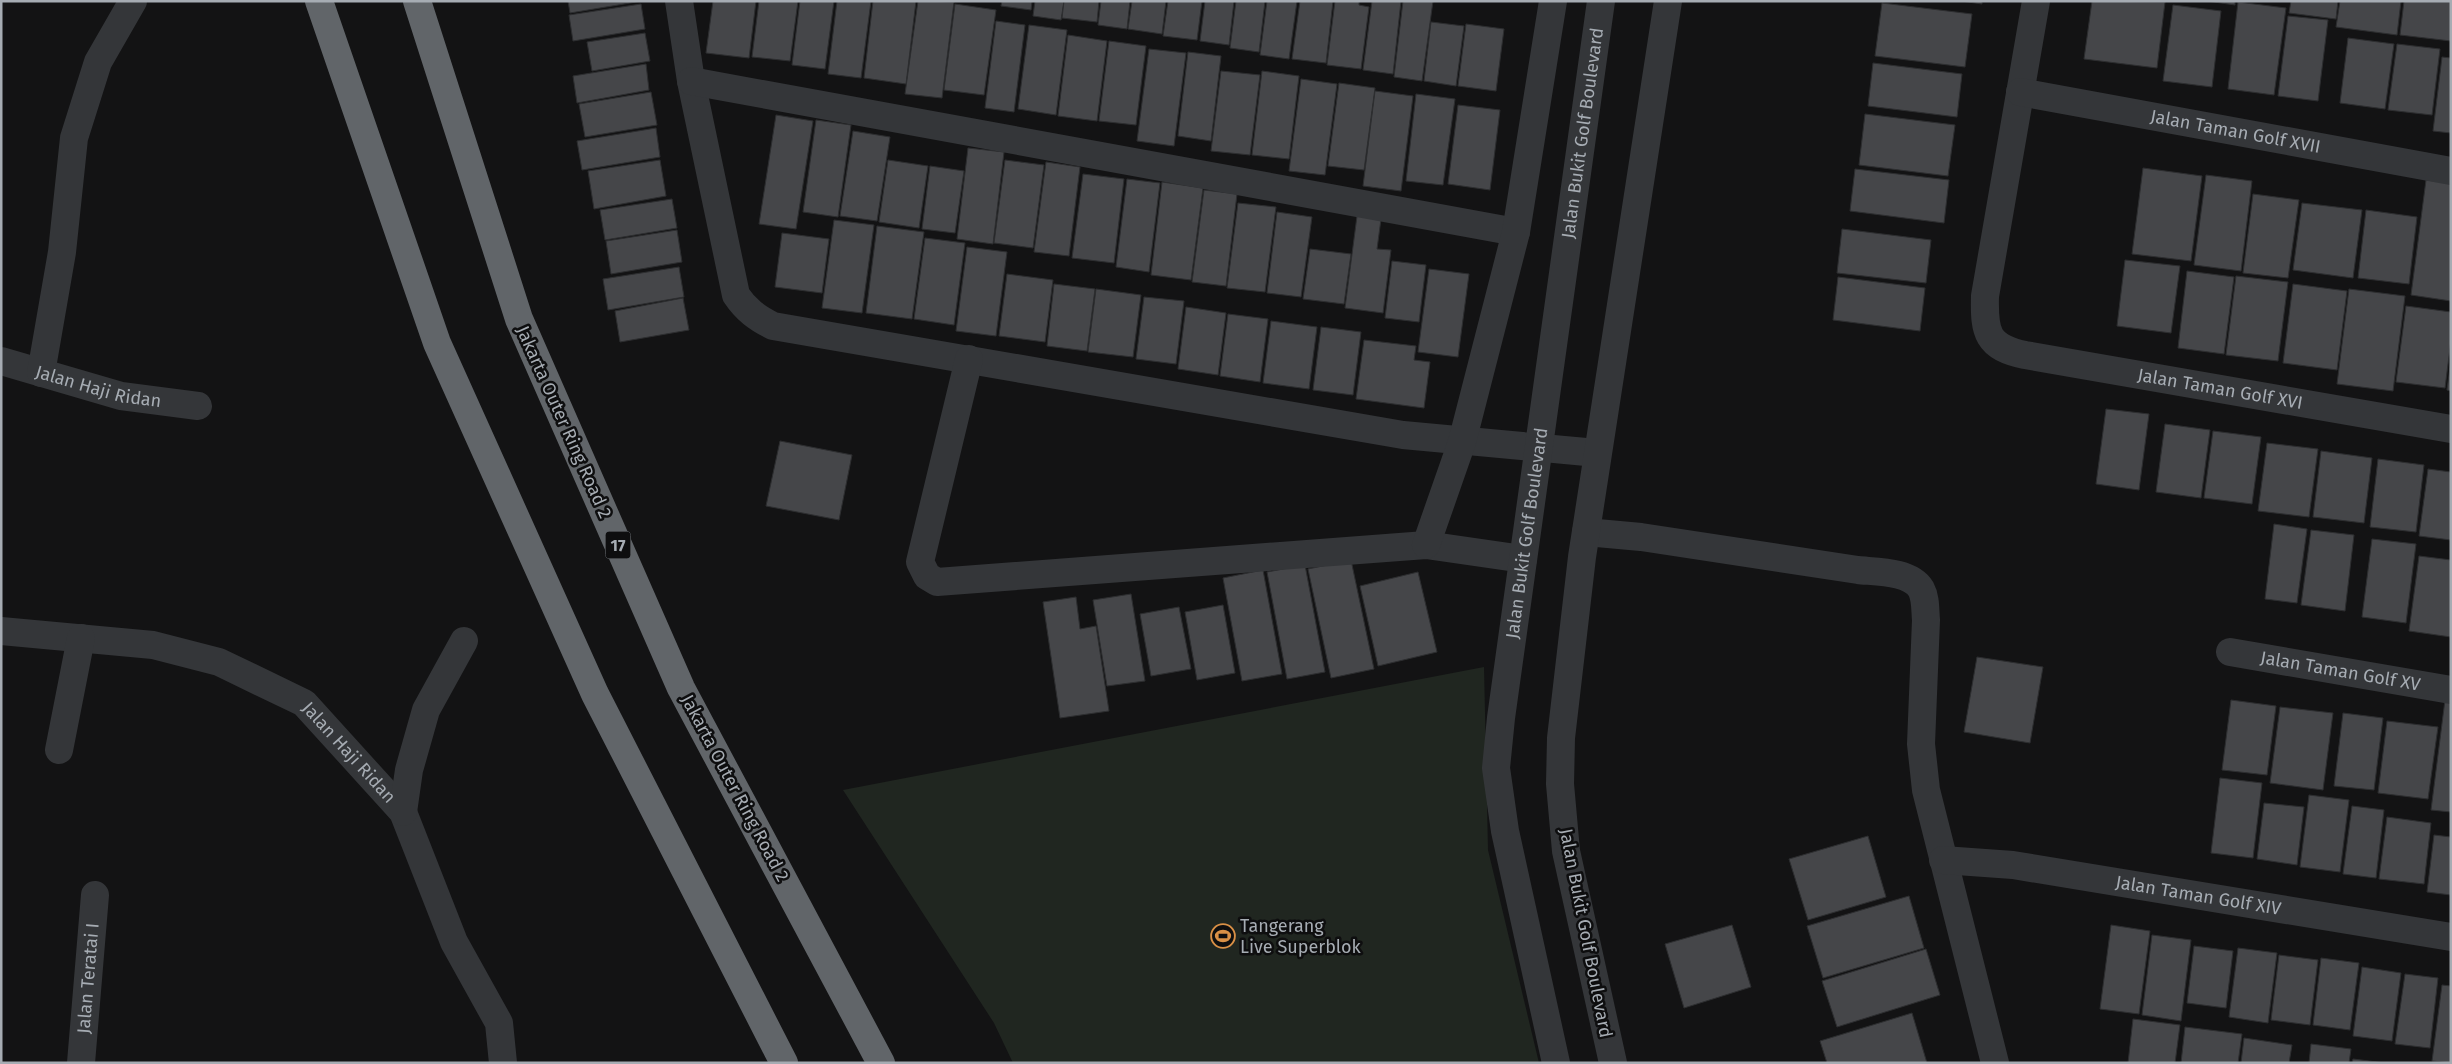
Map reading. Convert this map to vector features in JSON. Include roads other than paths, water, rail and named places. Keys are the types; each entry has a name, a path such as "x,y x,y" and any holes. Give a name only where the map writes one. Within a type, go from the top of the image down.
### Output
{"highway":[{"path":"319,1 437,343 595,694 784,1063"},
{"name":"Jakarta Outer Ring Road 2","path":"417,1 522,328 681,688 881,1063"}],"street":[{"path":"42,373 62,252 74,138 98,62 133,1"},
{"path":"679,1 691,81 736,295 745,308 757,318 773,326 1403,435 1462,442 1597,453"},
{"path":"1426,545 1462,442 1516,232 1553,1"},
{"name":"Jalan Bukit Golf Boulevard","path":"1556,1063 1504,831 1496,768 1501,718 1601,1"},
{"name":"Jalan Bukit Golf Boulevard","path":"1612,1063 1566,851 1560,784 1561,738 1597,453 1668,1"},
{"path":"2020,92 2036,1"},
{"path":"691,81 1516,232"},
{"name":"Jalan Taman Golf XVII","path":"2020,92 2451,171"},
{"name":"Jalan Taman Golf XVI","path":"2020,92 1985,296 1985,317 1991,340 2006,351 2026,355 2451,429"},
{"path":"969,359 920,562 927,576 937,582 1426,545 1523,559"},
{"name":"Jalan Haji Ridan","path":"1,361 121,396 198,406"},
{"path":"1586,532 1641,537 1858,570 1892,573 1915,582 1921,589 1925,601 1926,620 1921,744 1929,808 1995,1063"},
{"name":"Jalan Haji Ridan","path":"1,631 154,645 219,662 304,703 403,812 454,942 499,1023 503,1063"},
{"path":"59,750 80,638"},
{"path":"403,812 409,770 426,710 464,641"},
{"name":"Jalan Taman Golf XV","path":"2230,652 2451,690"},
{"name":"Jalan Taman Golf XIV","path":"1943,860 2013,865 2451,938"},
{"name":"Jalan Teratai I","path":"81,1063 96,895"}],"place":[{"name":"Tangerang Live Superblok","path":"1223,936"}]}
